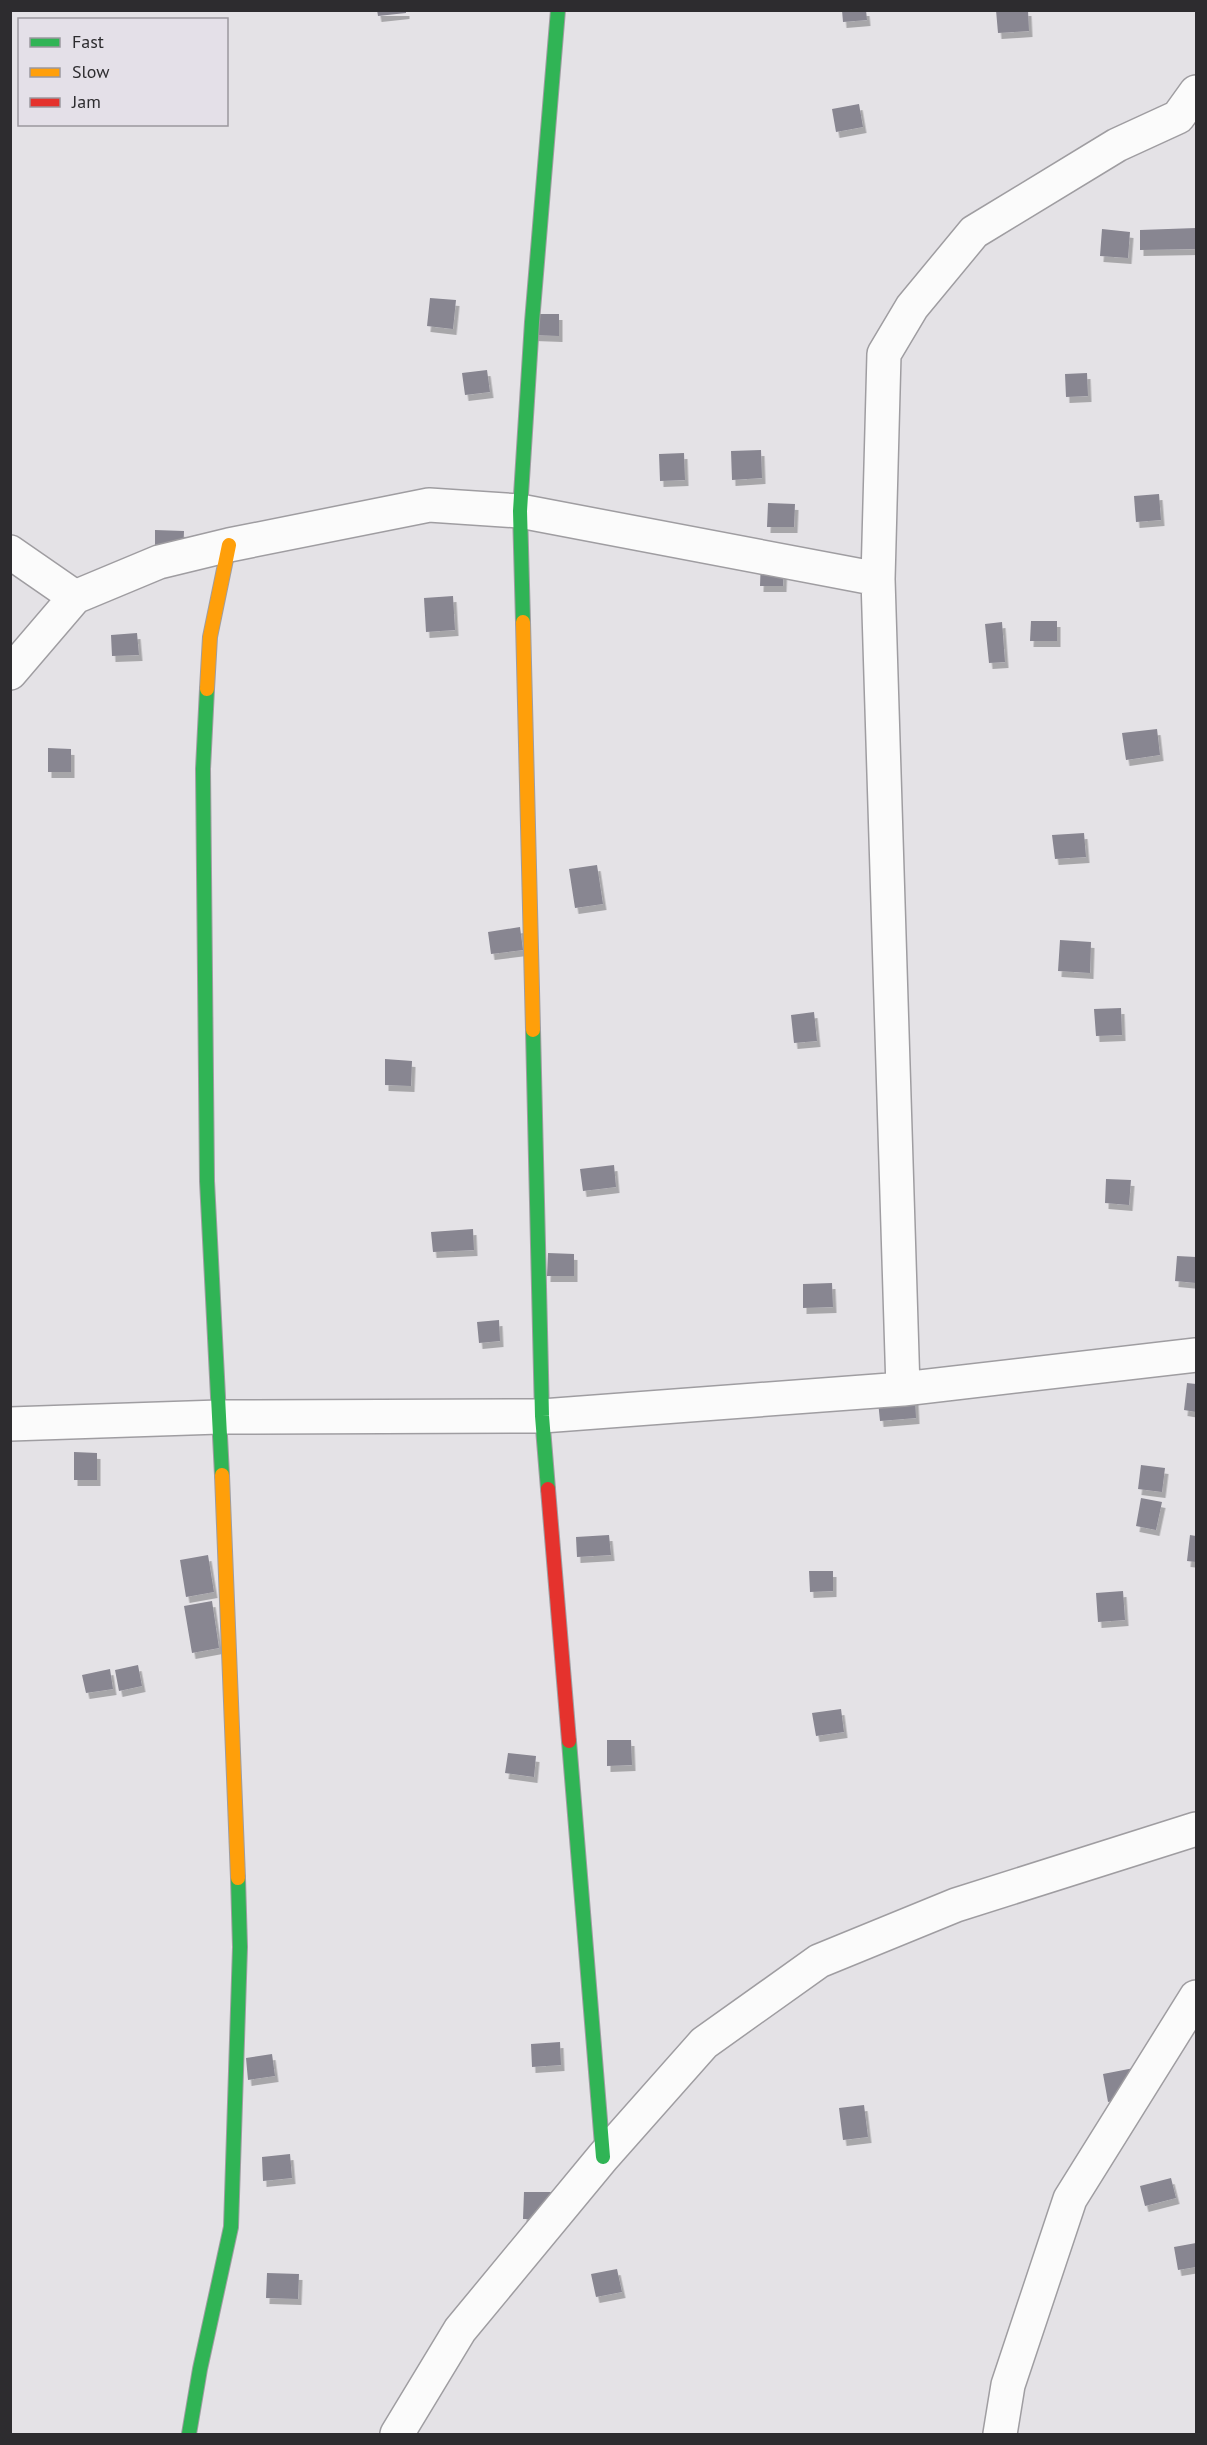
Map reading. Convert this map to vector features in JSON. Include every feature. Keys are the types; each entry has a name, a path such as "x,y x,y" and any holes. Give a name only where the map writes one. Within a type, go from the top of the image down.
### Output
{"street":[{"path":"558,10 532,322 520,511 542,1416 603,2157"},
{"path":"903,1389 878,579 884,354 912,307 974,232 1117,145 1190,114"},
{"path":"10,673 75,597 159,562 229,545 429,505 520,511 878,579"},
{"path":"189,2434 200,2369 231,2227 240,1947 228,1582 207,1181 203,769 210,637 229,545"},
{"path":"10,552 75,597"},
{"path":"10,1424 219,1417 542,1416 903,1389 1197,1355"},
{"path":"397,2434 460,2330 603,2157 704,2043 819,1961 956,1905 1197,1829"},
{"path":"1000,2434 1008,2385 1070,2199 1197,1997"}],"building":[{"path":"377,10 406,10 406,13 378,16"},
{"path":"842,10 866,10 867,20 843,22"},
{"path":"996,10 1028,10 1029,31 998,33"},
{"path":"859,104 863,127 836,132 832,109"},
{"path":"1196,228 1196,249 1140,250 1140,230"},
{"path":"1102,229 1130,232 1128,258 1100,256"},
{"path":"430,298 456,300 453,329 427,326"},
{"path":"533,314 559,314 559,336 532,335"},
{"path":"487,370 490,392 465,395 462,373"},
{"path":"1087,373 1088,396 1066,397 1065,374"},
{"path":"761,450 762,478 732,480 731,451"},
{"path":"684,453 685,480 660,481 659,454"},
{"path":"1159,494 1161,520 1136,522 1134,496"},
{"path":"768,503 795,504 794,527 767,527"},
{"path":"155,530 184,531 183,556 155,556"},
{"path":"761,559 784,560 783,586 760,586"},
{"path":"453,596 455,630 426,632 424,598"},
{"path":"1031,621 1057,621 1057,641 1030,641"},
{"path":"1002,622 1005,662 989,663 985,624"},
{"path":"137,633 139,655 112,656 111,635"},
{"path":"1157,729 1160,755 1126,760 1122,733"},
{"path":"48,748 71,749 71,772 48,772"},
{"path":"1084,833 1086,857 1055,859 1052,835"},
{"path":"597,865 603,904 575,908 569,869"},
{"path":"520,927 523,950 491,954 488,932"},
{"path":"1060,940 1091,942 1090,973 1058,971"},
{"path":"1121,1008 1122,1035 1096,1036 1094,1009"},
{"path":"814,1012 817,1041 794,1043 791,1015"},
{"path":"385,1059 412,1061 411,1086 385,1085"},
{"path":"614,1165 616,1187 583,1191 580,1169"},
{"path":"1106,1179 1131,1180 1129,1205 1105,1203"},
{"path":"473,1229 474,1250 433,1252 431,1232"},
{"path":"548,1253 574,1254 574,1276 547,1276"},
{"path":"1177,1256 1196,1257 1196,1283 1175,1281"},
{"path":"832,1283 833,1307 803,1308 803,1284"},
{"path":"499,1320 500,1341 479,1343 477,1322"},
{"path":"1187,1383 1196,1384 1196,1412 1184,1410"},
{"path":"915,1398 916,1418 880,1421 878,1401"},
{"path":"74,1452 97,1453 97,1480 74,1480"},
{"path":"1141,1465 1165,1468 1162,1492 1138,1489"},
{"path":"1141,1498 1162,1502 1156,1530 1136,1526"},
{"path":"609,1535 611,1555 577,1557 576,1537"},
{"path":"1190,1535 1196,1536 1196,1562 1187,1561"},
{"path":"208,1555 214,1592 186,1597 180,1560"},
{"path":"809,1571 833,1571 833,1591 810,1592"},
{"path":"1123,1591 1125,1620 1098,1622 1096,1593"},
{"path":"212,1601 219,1648 192,1653 184,1606"},
{"path":"138,1665 142,1686 119,1691 115,1670"},
{"path":"110,1669 113,1689 86,1693 82,1675"},
{"path":"841,1709 844,1732 816,1736 812,1713"},
{"path":"607,1740 631,1740 632,1765 607,1766"},
{"path":"508,1753 536,1756 534,1777 505,1773"},
{"path":"560,2042 561,2065 532,2067 531,2044"},
{"path":"272,2054 275,2076 248,2080 246,2058"},
{"path":"1134,2068 1139,2096 1108,2102 1103,2074"},
{"path":"864,2105 868,2137 843,2140 839,2108"},
{"path":"290,2154 292,2178 263,2181 262,2157"},
{"path":"1171,2178 1176,2198 1145,2206 1140,2186"},
{"path":"524,2192 555,2192 555,2219 523,2219"},
{"path":"1196,2243 1196,2267 1178,2270 1174,2247"},
{"path":"617,2269 622,2292 596,2297 591,2274"},
{"path":"267,2273 299,2274 298,2299 266,2298"}],"traffic: fast":[{"path":"523,622 520,511 532,322 558,10"},
{"path":"207,689 203,769 207,1181 222,1475"},
{"path":"533,1030 542,1416 548,1489"},
{"path":"569,1741 603,2157"},
{"path":"189,2434 200,2369 231,2227 240,1947 238,1878"}],"traffic: slow":[{"path":"207,689 210,637 229,545"},
{"path":"523,622 533,1030"},
{"path":"222,1475 238,1878"}],"traffic: jam":[{"path":"548,1489 569,1741"}]}
